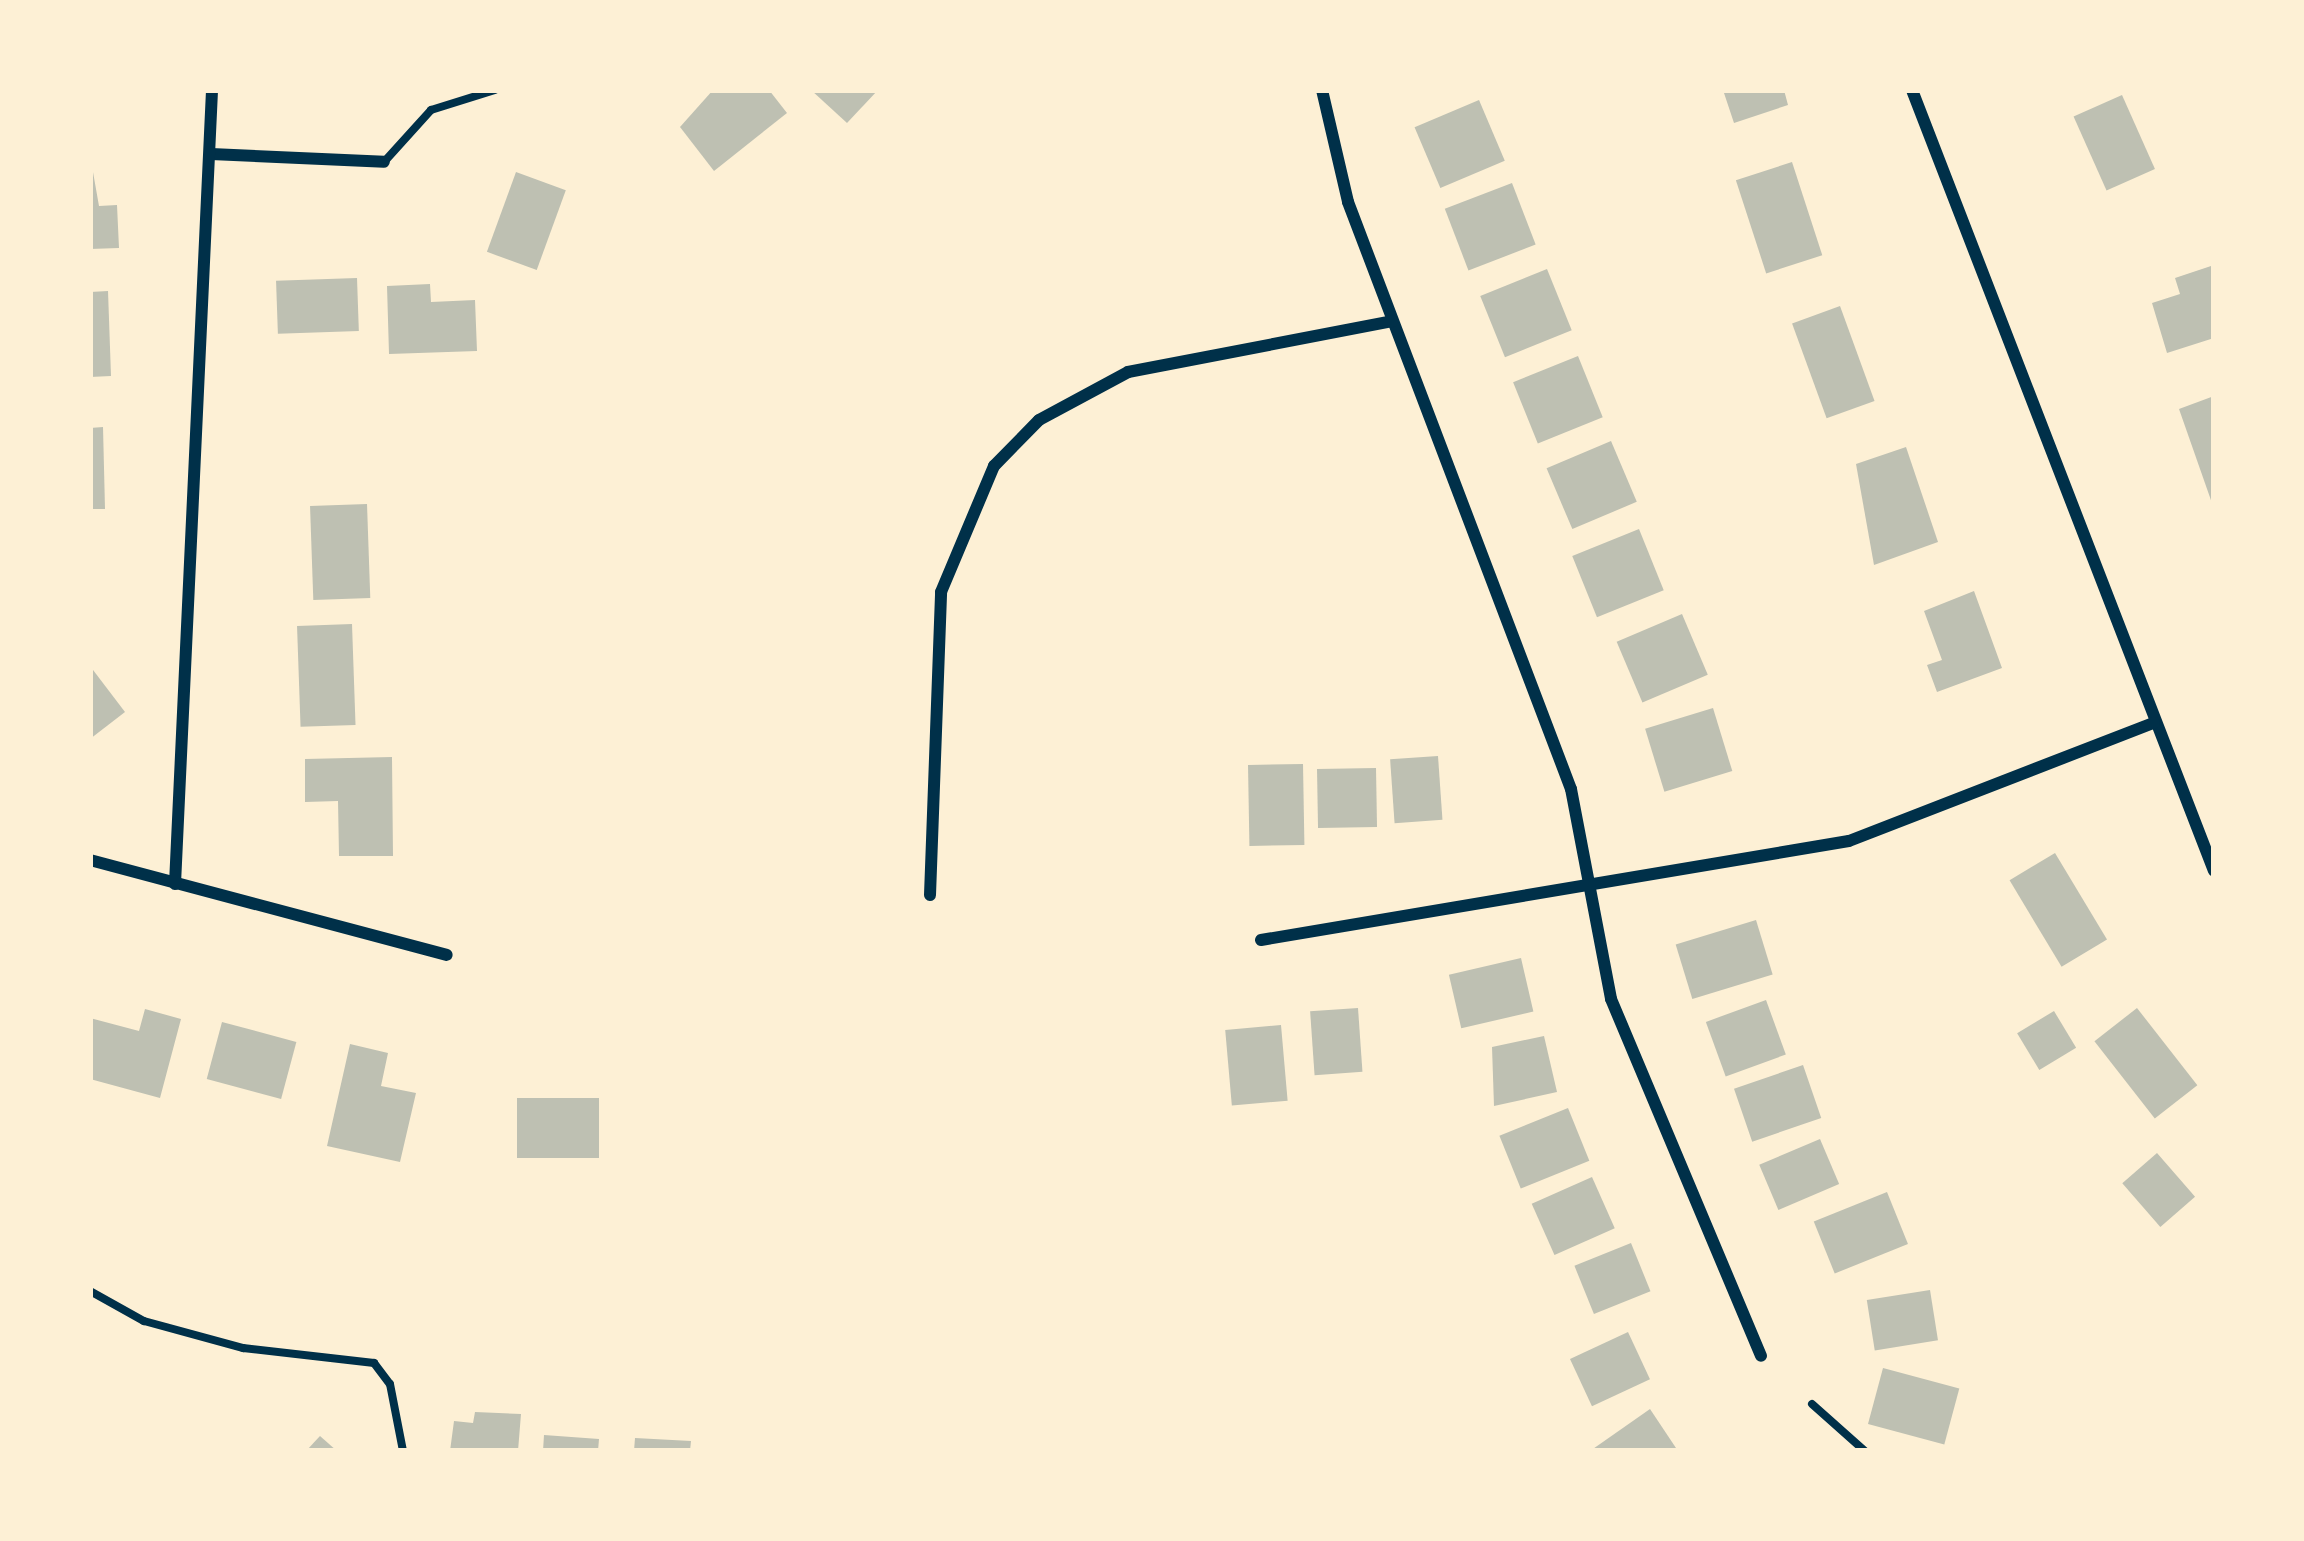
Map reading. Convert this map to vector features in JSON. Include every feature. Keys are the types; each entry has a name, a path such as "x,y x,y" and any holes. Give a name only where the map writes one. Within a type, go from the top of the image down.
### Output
{"street":[{"path":"175,884 212,90"},
{"path":"1322,90 1392,321 1552,731 1611,999 1761,1356"},
{"path":"1912,90 2214,871"},
{"path":"211,154 384,162"},
{"path":"930,896 941,592 994,466 1039,420 1129,372 1392,321"},
{"path":"1261,940 1850,842 2154,723"},
{"path":"90,860 447,955"}],"lane":[{"path":"384,162 431,110 495,90"}],"path":[{"path":"90,1291 144,1321 243,1348 374,1363 391,1384 403,1451"},
{"path":"1812,1404 1864,1451"}],"building":[{"path":"713,90 769,90 787,113 714,171 680,127"},
{"path":"811,90 878,90 847,123"},
{"path":"1723,90 1784,90 1788,105 1734,123"},
{"path":"2122,95 2155,169 2107,191 2074,117"},
{"path":"1479,100 1505,161 1440,188 1415,127"},
{"path":"90,155 99,206 117,205 119,248 90,249"},
{"path":"1792,162 1822,255 1766,273 1736,180"},
{"path":"516,172 566,190 537,270 487,252"},
{"path":"1512,183 1536,245 1468,270 1445,209"},
{"path":"2214,265 2214,338 2167,353 2152,303 2180,294 2175,278"},
{"path":"1547,269 1572,330 1505,357 1480,296"},
{"path":"357,278 359,331 278,334 276,281"},
{"path":"430,284 431,302 475,300 477,351 389,354 387,286"},
{"path":"108,291 111,376 90,377 90,292"},
{"path":"1840,306 1875,401 1827,418 1792,323"},
{"path":"1578,356 1603,417 1538,443 1513,382"},
{"path":"2214,396 2214,506 2213,506 2179,409"},
{"path":"103,427 105,509 90,509 90,428"},
{"path":"1611,441 1637,502 1572,529 1547,468"},
{"path":"1906,447 1938,542 1874,565 1856,464"},
{"path":"367,504 370,598 313,600 310,506"},
{"path":"1639,529 1664,590 1597,617 1572,556"},
{"path":"1974,591 2002,668 1937,692 1927,665 1942,660 1924,611"},
{"path":"1682,614 1708,675 1642,702 1617,642"},
{"path":"352,624 356,725 301,727 297,626"},
{"path":"90,666 125,712 90,739"},
{"path":"1713,708 1732,771 1664,792 1645,729"},
{"path":"1438,756 1442,820 1395,823 1390,759"},
{"path":"392,757 393,856 339,856 338,801 305,802 305,759"},
{"path":"1303,764 1304,845 1249,846 1248,765"},
{"path":"1376,768 1377,827 1318,828 1317,769"},
{"path":"2055,853 2107,940 2062,967 2010,880"},
{"path":"1756,920 1773,975 1692,999 1676,945"},
{"path":"1521,958 1533,1012 1461,1028 1449,975"},
{"path":"1766,1000 1786,1055 1726,1076 1706,1022"},
{"path":"1358,1008 1362,1072 1315,1075 1310,1011"},
{"path":"2137,1008 2197,1085 2155,1118 2094,1041"},
{"path":"145,1009 181,1019 160,1098 90,1079 90,1018 139,1031"},
{"path":"2054,1011 2076,1048 2039,1070 2017,1033"},
{"path":"222,1022 296,1042 281,1099 207,1079"},
{"path":"1281,1025 1288,1101 1232,1106 1225,1030"},
{"path":"1544,1036 1557,1092 1494,1106 1492,1047"},
{"path":"350,1044 388,1053 381,1086 416,1093 400,1162 327,1146"},
{"path":"1803,1065 1821,1118 1752,1142 1734,1089"},
{"path":"517,1098 599,1098 599,1158 517,1158"},
{"path":"1568,1108 1589,1161 1521,1189 1499,1136"},
{"path":"1820,1139 1839,1184 1778,1210 1759,1165"},
{"path":"2157,1153 2195,1197 2160,1227 2122,1183"},
{"path":"1592,1177 1615,1228 1554,1255 1532,1204"},
{"path":"1887,1192 1908,1244 1835,1274 1814,1222"},
{"path":"1631,1243 1650,1291 1594,1314 1574,1266"},
{"path":"1930,1290 1938,1340 1875,1350 1867,1300"},
{"path":"1628,1332 1650,1379 1592,1406 1570,1359"},
{"path":"1883,1368 1959,1388 1944,1444 1868,1424"},
{"path":"1650,1409 1678,1451 1590,1451"},
{"path":"475,1412 521,1414 518,1451 450,1451 454,1421 473,1423"},
{"path":"544,1435 599,1439 598,1451 543,1451"},
{"path":"320,1436 337,1451 306,1451"},
{"path":"635,1438 691,1441 690,1451 634,1451"}]}
